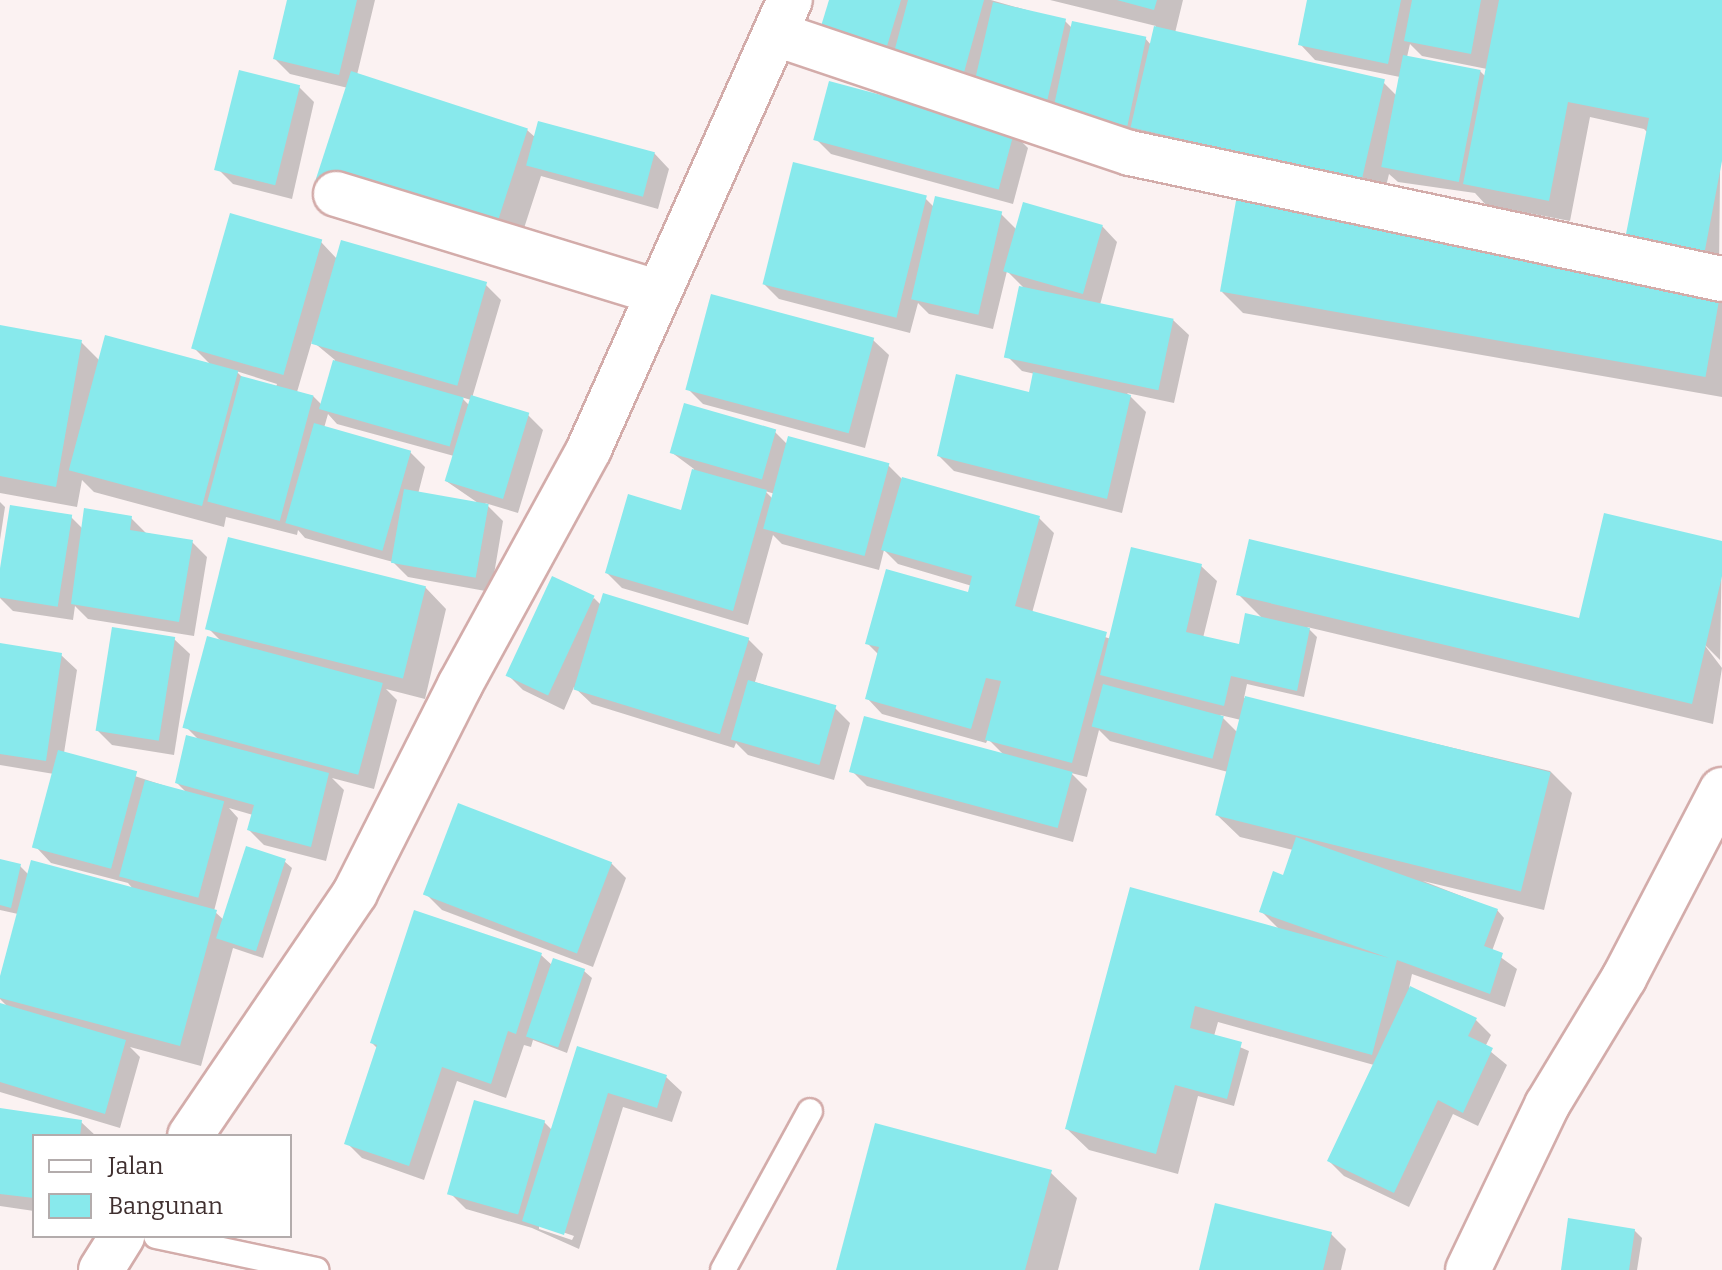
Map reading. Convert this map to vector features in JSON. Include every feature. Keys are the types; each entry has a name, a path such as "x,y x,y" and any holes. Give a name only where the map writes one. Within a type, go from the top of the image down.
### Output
{"street":[{"path":"191,1134 355,893 460,685 589,449 783,17 1130,153 1722,279"},
{"path":"336,194 657,292"},
{"path":"1468,1270 1547,1105 1624,978 1722,790"},
{"path":"101,1270 121,1238"}],"lane":[{"path":"723,1270 810,1111"},
{"path":"165,1238 316,1270"}],"building":[{"path":"287,0 357,0 339,75 273,59"},
{"path":"829,0 901,0 884,56 818,36"},
{"path":"908,0 984,0 963,76 893,56"},
{"path":"1117,0 1157,0 1154,10"},
{"path":"1307,0 1401,0 1388,64 1298,45"},
{"path":"1412,0 1481,0 1471,54 1404,41"},
{"path":"1499,0 1722,0 1722,161 1704,255 1625,239 1649,118 1568,102 1549,201 1463,184"},
{"path":"993,2 1066,19 1045,110 972,94"},
{"path":"1072,21 1146,37 1127,126 1053,110"},
{"path":"1154,26 1385,79 1362,181 1131,127"},
{"path":"1403,55 1481,70 1459,182 1381,167"},
{"path":"239,70 300,85 275,185 214,170"},
{"path":"351,71 528,128 492,240 315,182"},
{"path":"829,81 1014,131 999,190 813,140"},
{"path":"538,121 655,152 643,197 526,165"},
{"path":"793,162 927,195 896,318 763,284"},
{"path":"1237,195 1722,281 1705,377 1220,292"},
{"path":"935,196 1002,212 978,315 911,299"},
{"path":"1023,202 1103,225 1083,294 1003,271"},
{"path":"230,213 322,239 283,375 191,349"},
{"path":"341,240 487,282 457,386 311,344"},
{"path":"1019,286 1174,319 1158,390 1004,357"},
{"path":"711,294 874,338 849,433 685,390"},
{"path":"0,325 82,340 56,487 0,476"},
{"path":"105,335 238,371 202,506 69,470"},
{"path":"333,360 464,397 450,447 319,409"},
{"path":"1033,372 1131,395 1107,499 937,456 956,374 1029,392"},
{"path":"241,376 313,395 280,521 207,502"},
{"path":"471,395 529,413 503,499 445,481"},
{"path":"684,403 776,429 762,479 670,453"},
{"path":"314,423 411,451 382,551 285,523"},
{"path":"788,436 889,463 865,556 763,529"},
{"path":"692,469 767,490 733,611 605,573 628,494 681,510"},
{"path":"902,477 1040,516 1015,606 1107,632 1072,763 985,740 1001,681 986,678 971,729 865,699 879,647 865,644 886,569 968,592 972,576 881,550"},
{"path":"404,489 489,504 476,578 391,563"},
{"path":"10,505 72,515 58,607 0,598 0,568"},
{"path":"84,508 132,516 130,530 193,540 179,622 71,604"},
{"path":"1604,513 1722,541 1722,576 1692,704 1236,595 1249,539 1579,618"},
{"path":"228,537 426,586 403,679 205,629"},
{"path":"1131,547 1202,564 1186,632 1239,644 1245,613 1310,628 1297,691 1231,676 1224,706 1100,675"},
{"path":"552,576 595,596 548,696 506,676"},
{"path":"603,593 749,638 720,734 573,690"},
{"path":"112,627 175,637 159,741 96,731"},
{"path":"207,636 383,683 358,775 182,728"},
{"path":"0,643 62,653 46,761 0,754"},
{"path":"748,680 836,705 819,765 731,740"},
{"path":"1103,684 1224,716 1212,759 1092,727"},
{"path":"1245,696 1551,772 1521,892 1215,815"},
{"path":"864,716 1073,772 1058,828 849,772"},
{"path":"186,735 329,773 311,847 247,830 254,805 175,783"},
{"path":"58,750 137,771 111,869 32,848"},
{"path":"145,780 224,801 198,898 119,877"},
{"path":"458,803 612,862 577,954 423,894"},
{"path":"1296,837 1498,909 1484,946 1503,953 1490,994 1397,960 1372,1055 1195,1006 1190,1028 1242,1042 1227,1099 1175,1085 1156,1154 1065,1129 1130,887 1389,958 1259,912 1273,871 1283,875"},
{"path":"246,846 286,859 256,951 216,938"},
{"path":"0,859 21,864 11,908 0,905"},
{"path":"31,860 217,910 180,1046 0,998 0,976"},
{"path":"414,910 542,953 516,1034 508,1031 491,1084 442,1067 409,1166 344,1144 377,1045 370,1043"},
{"path":"553,958 585,969 558,1048 526,1036"},
{"path":"1410,986 1477,1018 1468,1036 1493,1048 1463,1113 1438,1100 1394,1193 1327,1161"},
{"path":"0,1003 126,1040 105,1114 0,1082"},
{"path":"577,1046 667,1075 657,1108 608,1093 564,1235 522,1221"},
{"path":"474,1100 545,1120 518,1215 447,1194"},
{"path":"0,1108 82,1120 80,1134 32,1134 32,1198 0,1194"},
{"path":"875,1123 1052,1170 1025,1270 836,1270"},
{"path":"1215,1203 1332,1232 1323,1270 1199,1270"},
{"path":"1568,1218 1635,1229 1629,1270 1561,1270"}]}
